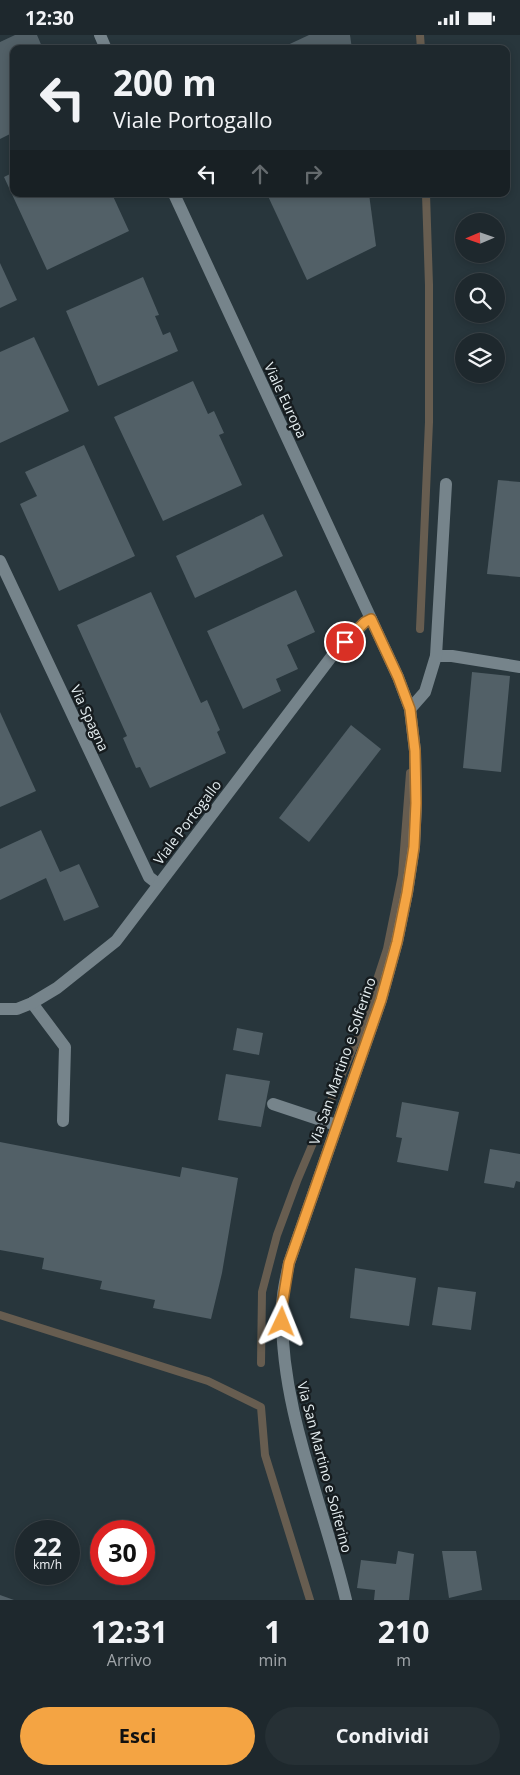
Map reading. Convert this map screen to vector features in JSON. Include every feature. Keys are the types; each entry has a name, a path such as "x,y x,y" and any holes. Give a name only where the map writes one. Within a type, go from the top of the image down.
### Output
{"street":[{"name":"Viale Europa","path":"175,197 371,619"},
{"path":"410,709 425,692 436,656 446,484"},
{"name":"Via Spagna","path":"0,561 149,877 158,884"},
{"name":"Via San Martino e Solferino","path":"346,1600 304,1452 286,1378 282,1306 289,1263 331,1123 381,1000 397,942 414,847 416,803 415,751 410,709 398,677 371,619"},
{"name":"Viale Portogallo","path":"0,1009 17,1009 32,1003 57,988 116,941 335,652 365,622 371,619"},
{"path":"436,656 452,656 520,667"},
{"path":"32,1003 65,1047 64,1121"},
{"path":"273,1104 331,1123"}],"building":[{"path":"15,35 37,35 41,45 10,45 10,134 0,139 0,42"},
{"path":"309,35 350,35 351,45 288,45"},
{"path":"10,174 10,190 4,177"},
{"path":"13,197 113,197 129,231 47,270"},
{"path":"268,197 369,197 376,246 307,280"},
{"path":"0,263 17,300 0,308"},
{"path":"143,277 159,315 155,316 163,335 170,332 178,351 98,386 66,311"},
{"path":"34,337 69,411 0,443 0,352"},
{"path":"193,381 208,414 214,411 224,433 219,435 242,485 163,521 114,417"},
{"path":"84,445 135,556 59,591 20,504 37,496 25,472"},
{"path":"498,480 520,482 520,577 487,574"},
{"path":"263,514 283,556 195,598 176,556"},
{"path":"296,590 315,632 287,645 298,669 276,679 281,691 243,709 207,631"},
{"path":"151,592 201,703 207,700 220,730 217,732 226,753 150,788 140,767 136,768 123,738 127,736 77,625"},
{"path":"472,672 510,676 501,772 463,768"},
{"path":"0,712 36,791 0,807"},
{"path":"351,725 381,749 309,842 279,818"},
{"path":"41,830 60,872 79,864 99,907 64,921 46,878 0,900 0,849"},
{"path":"237,1028 263,1033 259,1055 233,1050"},
{"path":"226,1074 270,1081 261,1127 218,1120"},
{"path":"402,1102 459,1112 448,1171 397,1162 402,1138 396,1137"},
{"path":"0,1142 180,1177 182,1167 238,1178 222,1273 211,1319 153,1308 155,1300 100,1289 102,1281 42,1269 44,1258 0,1250"},
{"path":"490,1149 520,1154 520,1182 516,1181 514,1188 484,1183"},
{"path":"355,1268 416,1278 409,1326 350,1318"},
{"path":"438,1287 476,1292 471,1330 432,1325"},
{"path":"398,1551 414,1554 409,1600 374,1600 375,1590 357,1588 361,1560 396,1564"},
{"path":"442,1551 476,1551 482,1590 449,1598"},
{"path":"0,1595 14,1600 0,1600"}],"waterway":[{"path":"420,35 421,45"},
{"path":"420,629 429,422 429,285 426,197"},
{"path":"261,1363 262,1292 277,1235 297,1181 361,1029 387,949 402,875 410,773"},
{"path":"0,1315 208,1381 261,1407 265,1455 310,1600"}],"route":[{"path":"282,1322 282,1306 289,1263 381,1000 397,942 414,847 416,803 415,751 410,709 398,677 371,619 365,622 345,642"}]}
